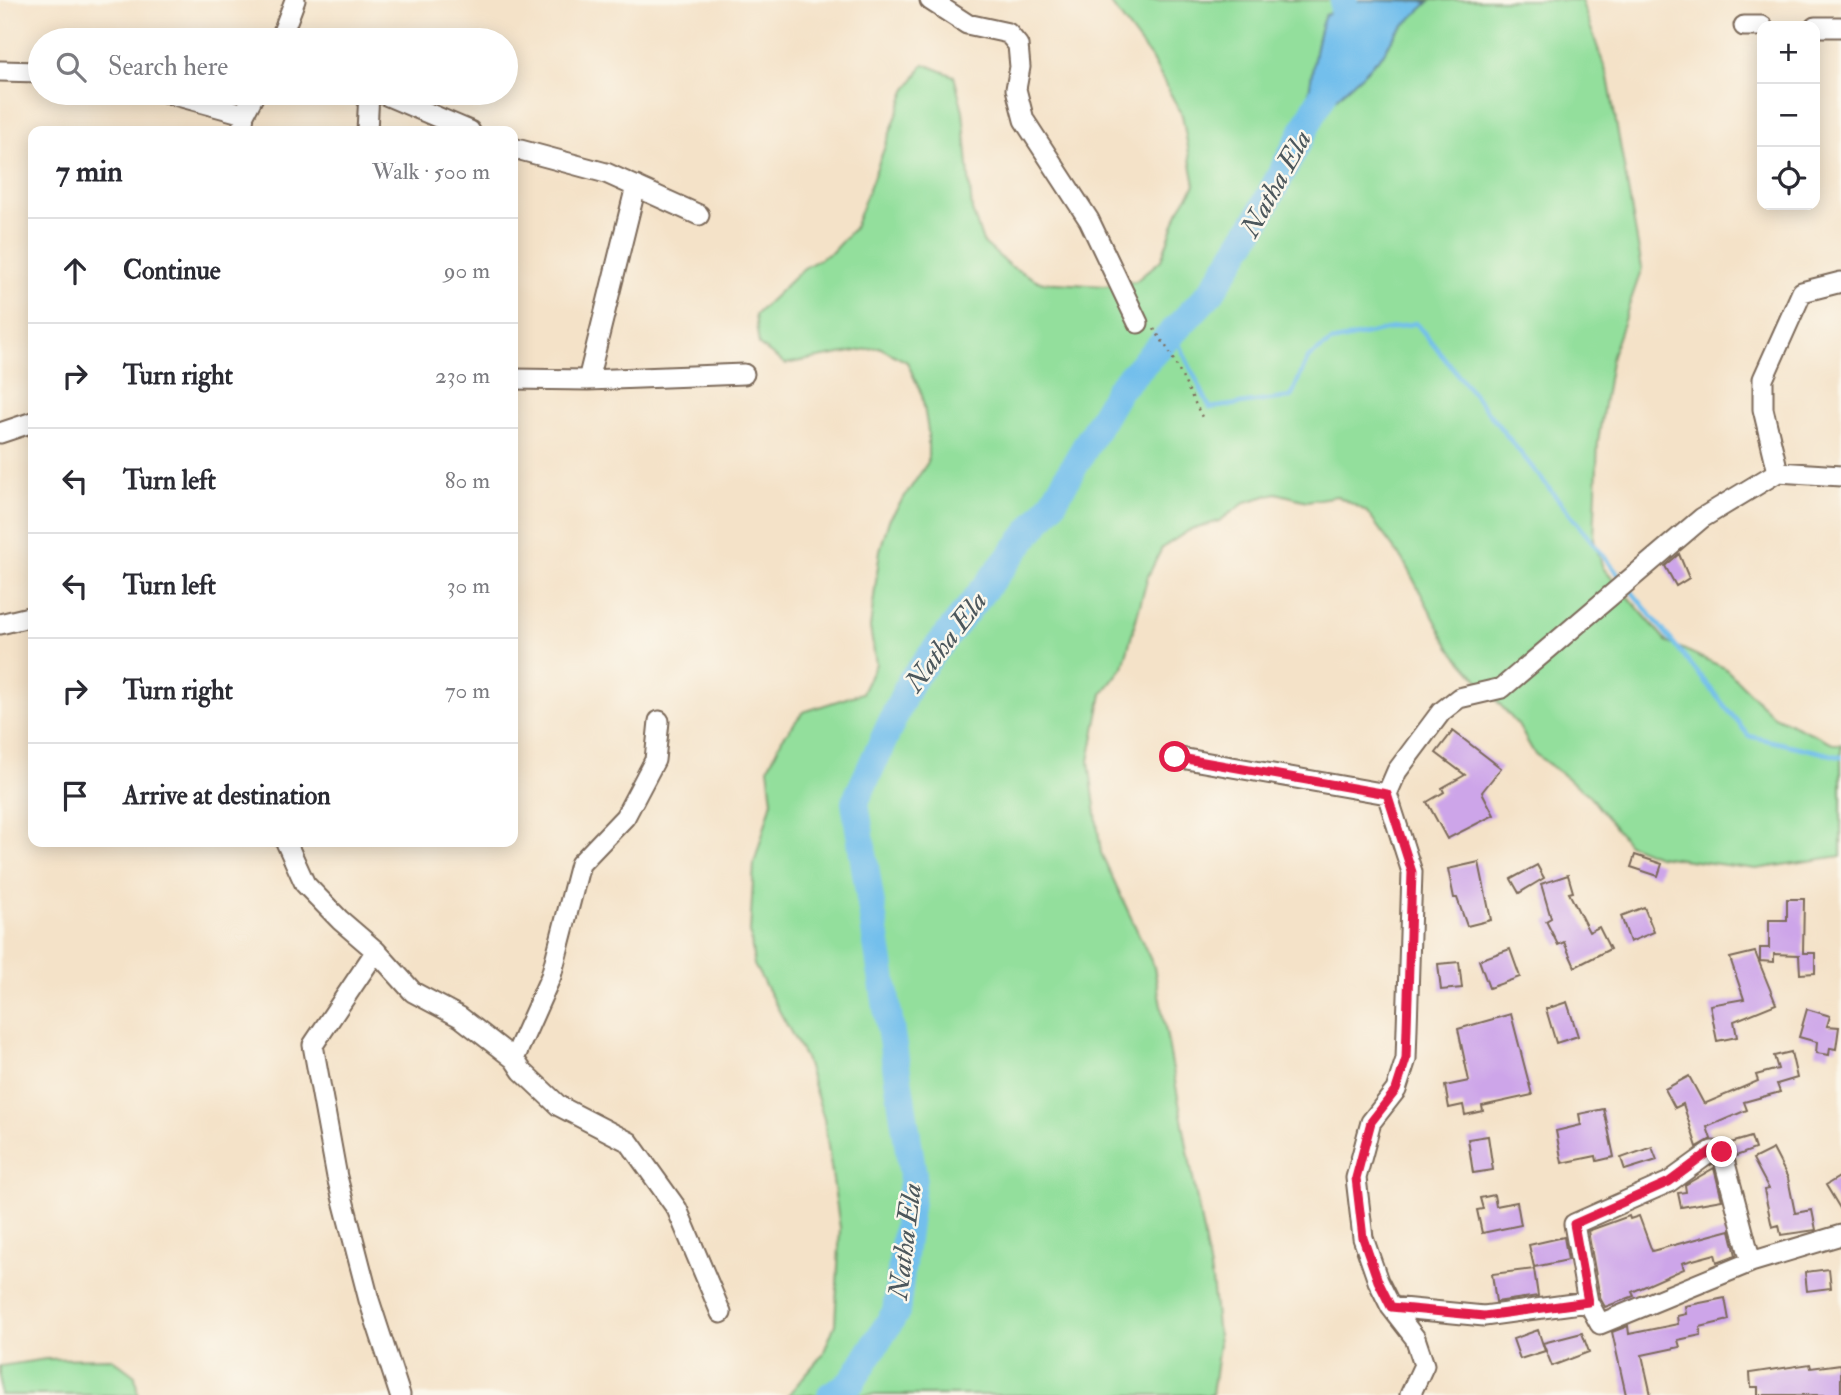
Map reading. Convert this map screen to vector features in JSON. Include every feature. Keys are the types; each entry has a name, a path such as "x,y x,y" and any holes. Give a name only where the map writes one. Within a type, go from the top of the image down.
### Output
{"street":[{"path":"284,28 295,0"},
{"path":"930,0 967,24 1009,33 1018,45 1020,66 1016,89 1024,120 1088,220 1138,323"},
{"path":"1820,27 1841,27"},
{"path":"0,71 28,72"},
{"path":"197,105 243,123 250,105"},
{"path":"367,126 368,105"},
{"path":"409,105 458,126"},
{"path":"518,149 606,173 699,215"},
{"path":"588,380 636,186"},
{"path":"1778,472 1763,410 1763,379 1800,295 1806,289 1841,282"},
{"path":"518,379 588,380 744,374"},
{"path":"0,433 28,424"},
{"path":"1410,1395 1424,1365 1415,1338 1391,1307 1378,1281 1363,1238 1356,1178 1371,1122 1396,1090 1406,1059 1412,872 1387,794 1397,771 1441,712 1459,698 1503,688 1702,518 1778,472 1841,476"},
{"path":"0,624 28,617"},
{"path":"514,1059 551,976 580,864 625,817 655,760 659,721"},
{"path":"1175,757 1387,794"},
{"path":"288,847 305,884 340,920 376,951 413,992 460,1017 514,1059 522,1071 559,1106 629,1142 677,1209 721,1313"},
{"path":"376,951 313,1045 337,1177 369,1300 400,1395"},
{"path":"1751,1262 1722,1152 1712,1150 1669,1182 1574,1224 1588,1302 1600,1325 1751,1262 1841,1235"},
{"path":"1391,1307 1484,1316 1588,1302"}],"path":[{"path":"1158,331 1203,419"}],"green space":[{"path":"1108,0 1581,0 1608,77 1642,268 1612,355 1598,441 1594,539 1603,568 1667,642 1725,668 1772,715 1835,744 1841,744 1841,856 1756,869 1658,856 1628,844 1588,794 1534,753 1518,725 1450,648 1404,562 1366,511 1337,496 1307,501 1276,493 1246,502 1219,521 1188,531 1162,548 1148,576 1123,667 1102,694 1089,761 1101,853 1154,967 1212,1281 1219,1345 1212,1395 788,1395 823,1354 835,1324 840,1228 824,1119 805,1058 754,965 750,932 754,864 772,801 768,768 782,739 803,712 862,693 876,664 870,628 880,550 889,520 928,462 928,431 922,395 907,362 879,347 785,364 759,345 755,315 804,268 832,252 854,228 906,91 924,64 954,76 963,111 972,210 983,242 1010,266 1040,282 1104,286 1136,281 1161,260 1178,212 1195,185 1182,115 1151,58"},
{"path":"111,1358 135,1376 138,1395 0,1395 0,1366 46,1359"}],"water":[{"path":"1360,0 1429,2 1397,32 1383,54 1363,74 1321,112 1304,117 1325,15"}],"building":[{"path":"1679,554 1689,578 1676,586 1665,566"},
{"path":"1453,731 1501,768 1482,792 1494,815 1447,839 1427,802 1444,792 1442,788 1465,775 1436,753"},
{"path":"1635,855 1662,864 1658,876 1631,867"},
{"path":"1479,862 1491,920 1467,926 1457,898 1454,898 1448,869"},
{"path":"1537,865 1544,878 1519,893 1511,879"},
{"path":"1568,875 1573,892 1569,893 1589,932 1599,927 1610,949 1575,967 1564,942 1558,945 1546,921 1551,918 1541,884"},
{"path":"1787,899 1804,899 1803,953 1815,953 1815,973 1800,974 1799,955 1774,954 1774,962 1760,961 1760,948 1769,948 1769,920 1787,920"},
{"path":"1644,907 1654,932 1630,942 1621,916"},
{"path":"1510,949 1520,977 1489,988 1479,960"},
{"path":"1755,952 1776,1004 1734,1021 1737,1037 1717,1041 1710,1005 1744,999 1730,958"},
{"path":"1459,962 1462,988 1441,990 1438,964"},
{"path":"1567,1002 1578,1036 1556,1043 1546,1009"},
{"path":"1807,1009 1830,1016 1827,1026 1839,1027 1836,1049 1830,1048 1829,1055 1816,1053 1817,1042 1799,1037"},
{"path":"1511,1014 1532,1095 1482,1106 1483,1111 1465,1115 1463,1105 1449,1108 1445,1086 1469,1081 1458,1029"},
{"path":"1791,1052 1797,1078 1777,1084 1780,1092 1744,1102 1747,1110 1707,1127 1711,1139 1697,1147 1683,1104 1675,1108 1665,1089 1689,1076 1704,1104 1758,1081 1756,1075 1778,1069 1774,1056"},
{"path":"1604,1109 1614,1157 1597,1161 1596,1156 1562,1163 1556,1131 1581,1125 1579,1114"},
{"path":"1488,1136 1493,1170 1473,1173 1468,1139"},
{"path":"1751,1137 1755,1149 1736,1156 1731,1143"},
{"path":"1652,1147 1657,1160 1625,1170 1621,1158"},
{"path":"1773,1149 1788,1178 1795,1213 1812,1210 1816,1230 1781,1235 1779,1225 1772,1227 1764,1190 1769,1189 1753,1159"},
{"path":"1714,1168 1722,1200 1681,1207 1678,1193 1686,1192 1685,1185"},
{"path":"1841,1176 1841,1210 1826,1185"},
{"path":"1494,1195 1496,1206 1517,1202 1521,1225 1482,1233 1477,1210 1483,1209 1480,1198"},
{"path":"1629,1216 1630,1219 1639,1216 1652,1251 1730,1230 1736,1255 1717,1262 1715,1254 1682,1263 1684,1269 1632,1292 1634,1296 1605,1307 1600,1298 1588,1231"},
{"path":"1564,1237 1568,1260 1534,1267 1529,1245"},
{"path":"1534,1269 1538,1296 1496,1302 1492,1274"},
{"path":"1829,1269 1831,1288 1807,1291 1805,1272"},
{"path":"1725,1298 1729,1320 1700,1327 1701,1335 1678,1340 1680,1347 1642,1355 1651,1395 1626,1395 1612,1332 1628,1326 1629,1334 1678,1324 1677,1316 1686,1314 1685,1306"},
{"path":"1538,1330 1545,1351 1520,1359 1513,1339"},
{"path":"1582,1333 1589,1352 1552,1366 1543,1343"},
{"path":"1810,1364 1811,1368 1841,1364 1841,1395 1758,1395 1758,1387 1751,1387 1750,1373"}],"waterway":[{"name":"Natha Ela","path":"1342,43 1344,0"},
{"name":"Natha Ela","path":"831,1395 850,1384 896,1312 913,1175 855,802 910,682 1052,504 1119,389 1212,291 1258,218 1330,81"},
{"path":"1173,332 1210,408 1291,397 1308,358 1331,342 1416,323 1623,580"},
{"path":"1628,587 1749,736 1841,757"}],"route":[{"path":"1175,757 1387,794 1412,872 1406,1059 1396,1090 1371,1122 1356,1178 1363,1238 1378,1281 1391,1307 1484,1316 1588,1302 1574,1224 1669,1182 1712,1150 1722,1152"}]}
